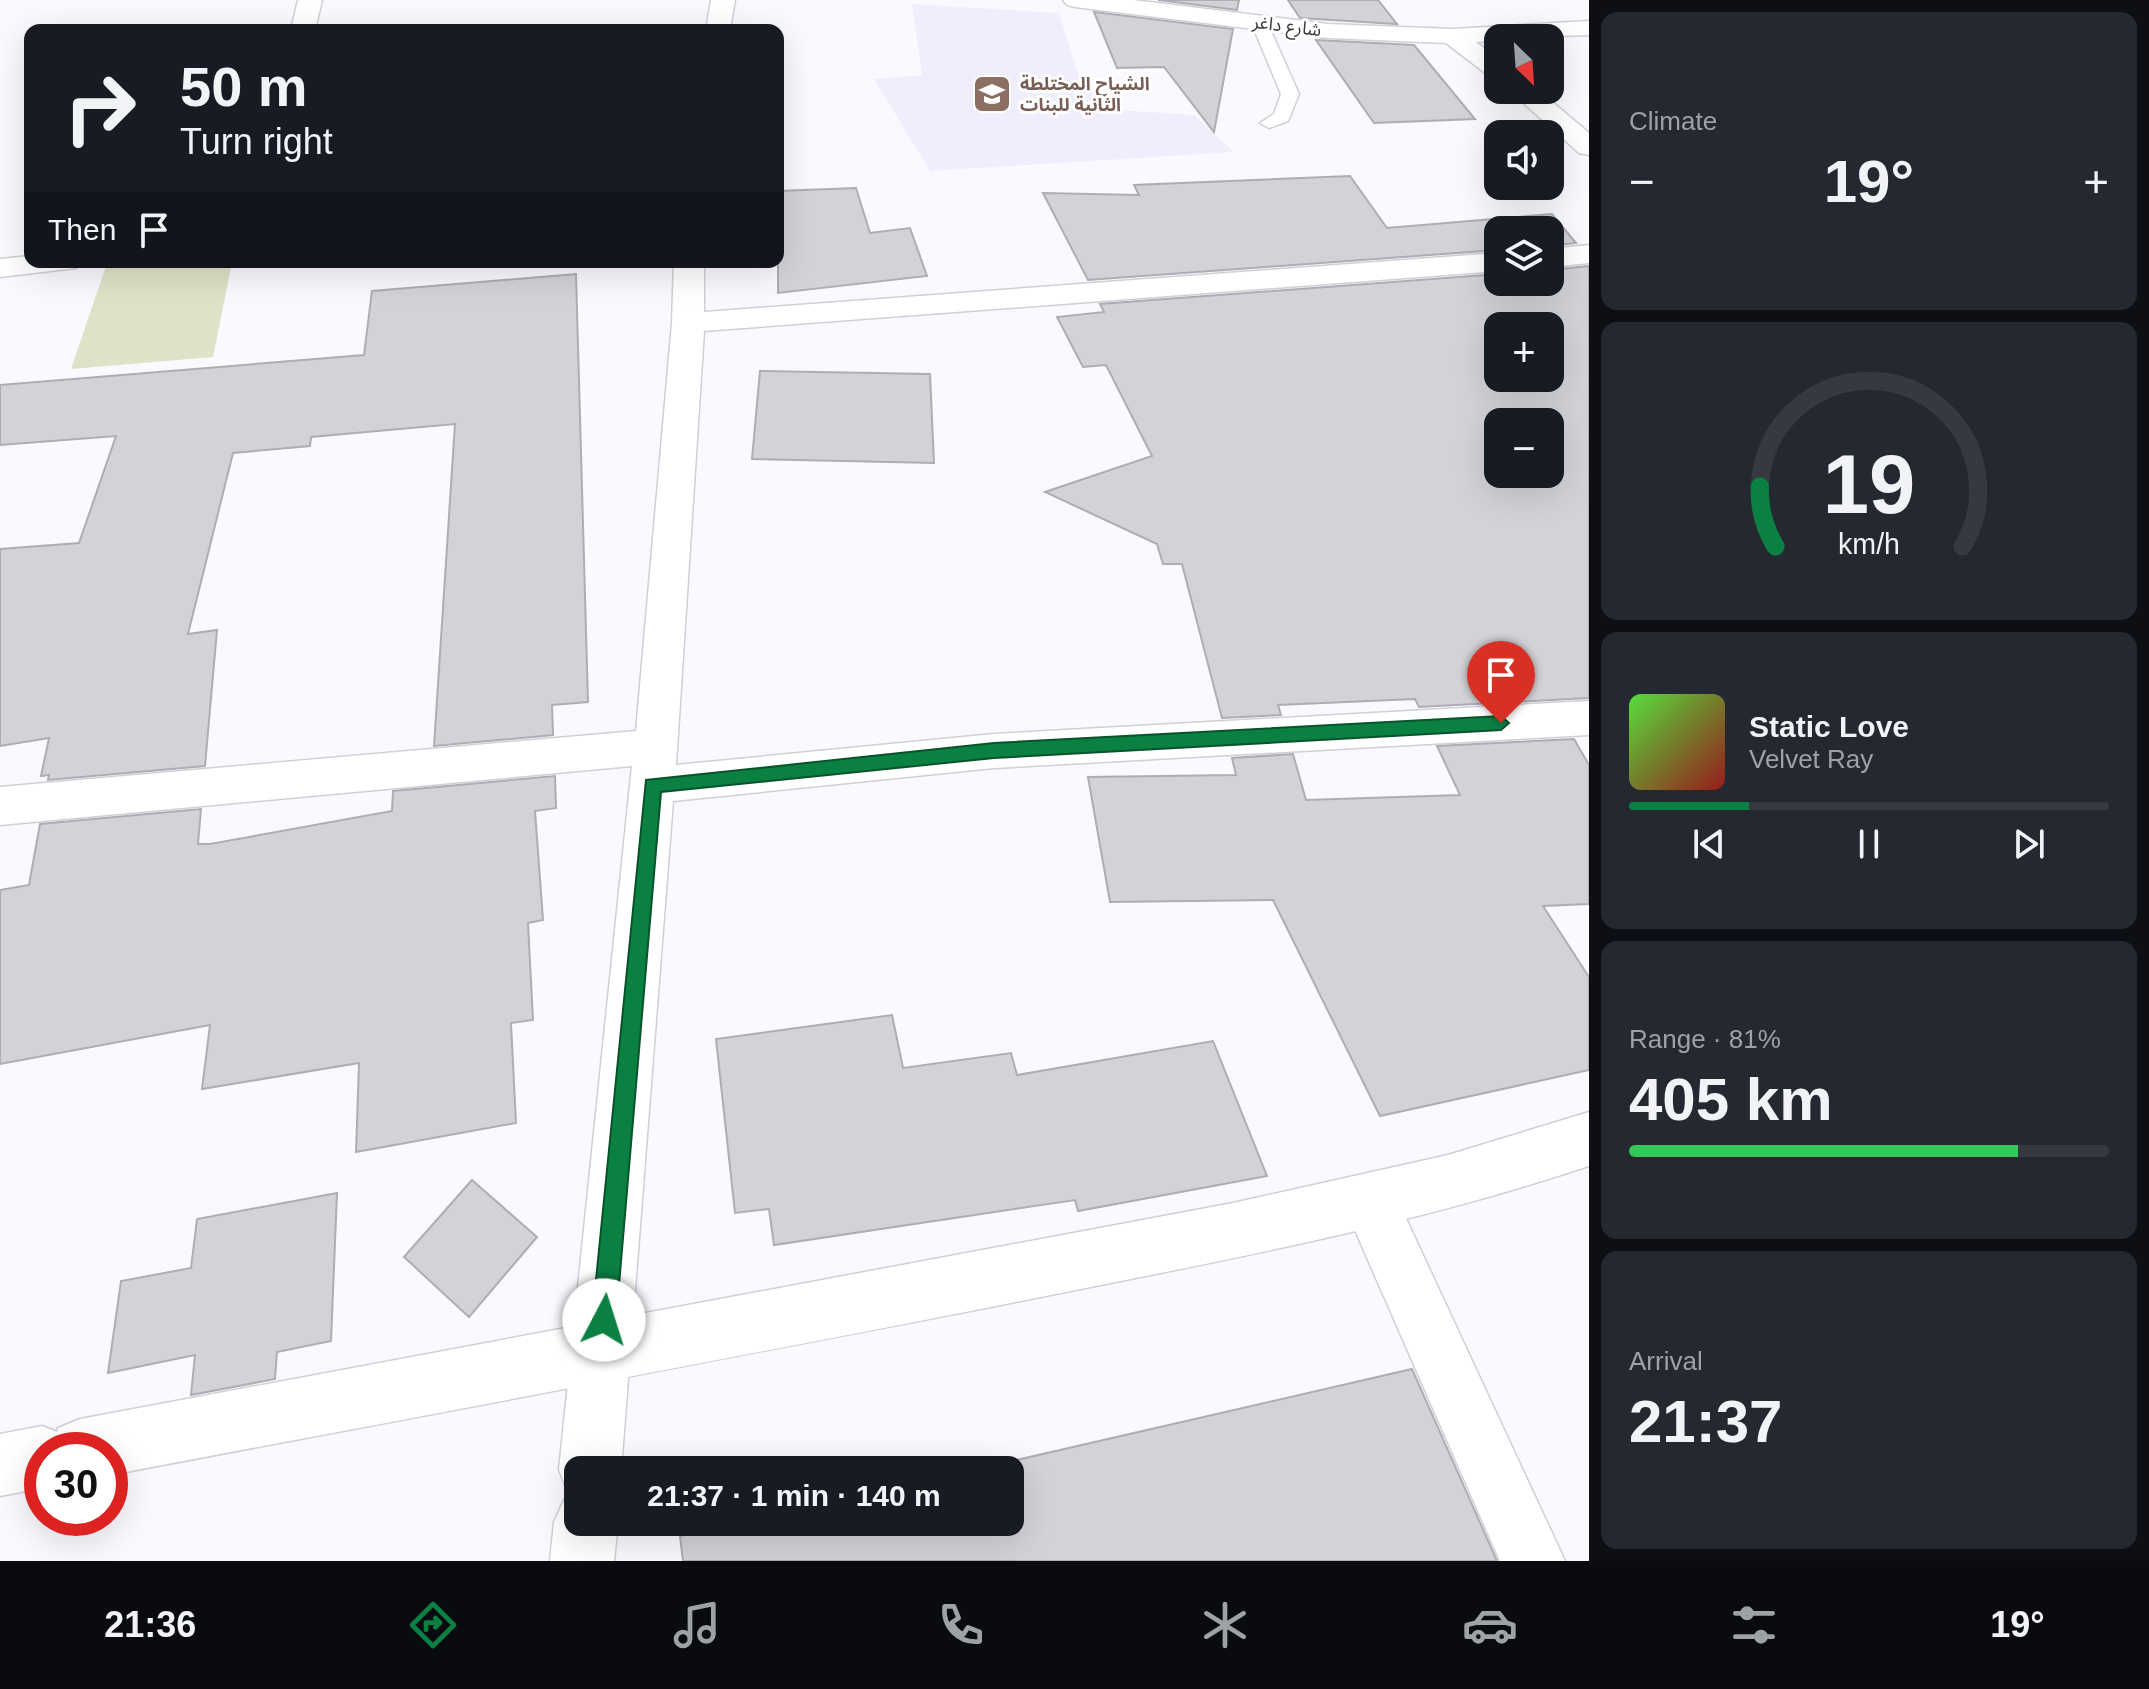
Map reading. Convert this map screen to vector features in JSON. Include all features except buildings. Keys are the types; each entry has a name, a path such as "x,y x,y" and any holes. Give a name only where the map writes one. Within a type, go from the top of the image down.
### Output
{"street":[{"path":"304,24 310,0"},
{"path":"719,24 723,0"},
{"name":"شارع داغر","path":"1075,0 1200,7 1259,22 1328,31 1452,36 1589,28"},
{"path":"1452,36 1484,60"},
{"path":"1538,104 1589,147"},
{"path":"1564,257 1589,254"},
{"path":"688,323 1484,263"},
{"path":"0,268 24,266"},
{"path":"591,1456 654,766 688,323 689,268"},
{"path":"0,806 654,766 994,751 1589,718"},
{"path":"128,1441 795,1317 1371,1203 1505,1169 1589,1139"},
{"path":"1371,1203 1533,1561"},
{"path":"0,1465 24,1460"},
{"path":"582,1561 585,1536"}],"lane":[{"path":"1259,22 1290,94 1282,117 1269,123"}],"shaded area":[{"name":"الشياح المختلطة الثانية للبنات","path":"912,4 1059,13 1077,72 1118,110 1194,115 1234,152 930,171 874,79 922,75"}],"green space":[{"path":"105,268 231,268 213,357 71,369"}],"place":[{"name":"الشياح المختلطة الثانية للبنات","path":"992,94"}],"route":[{"path":"604,1320 653,785 994,751 1501,723"}]}
